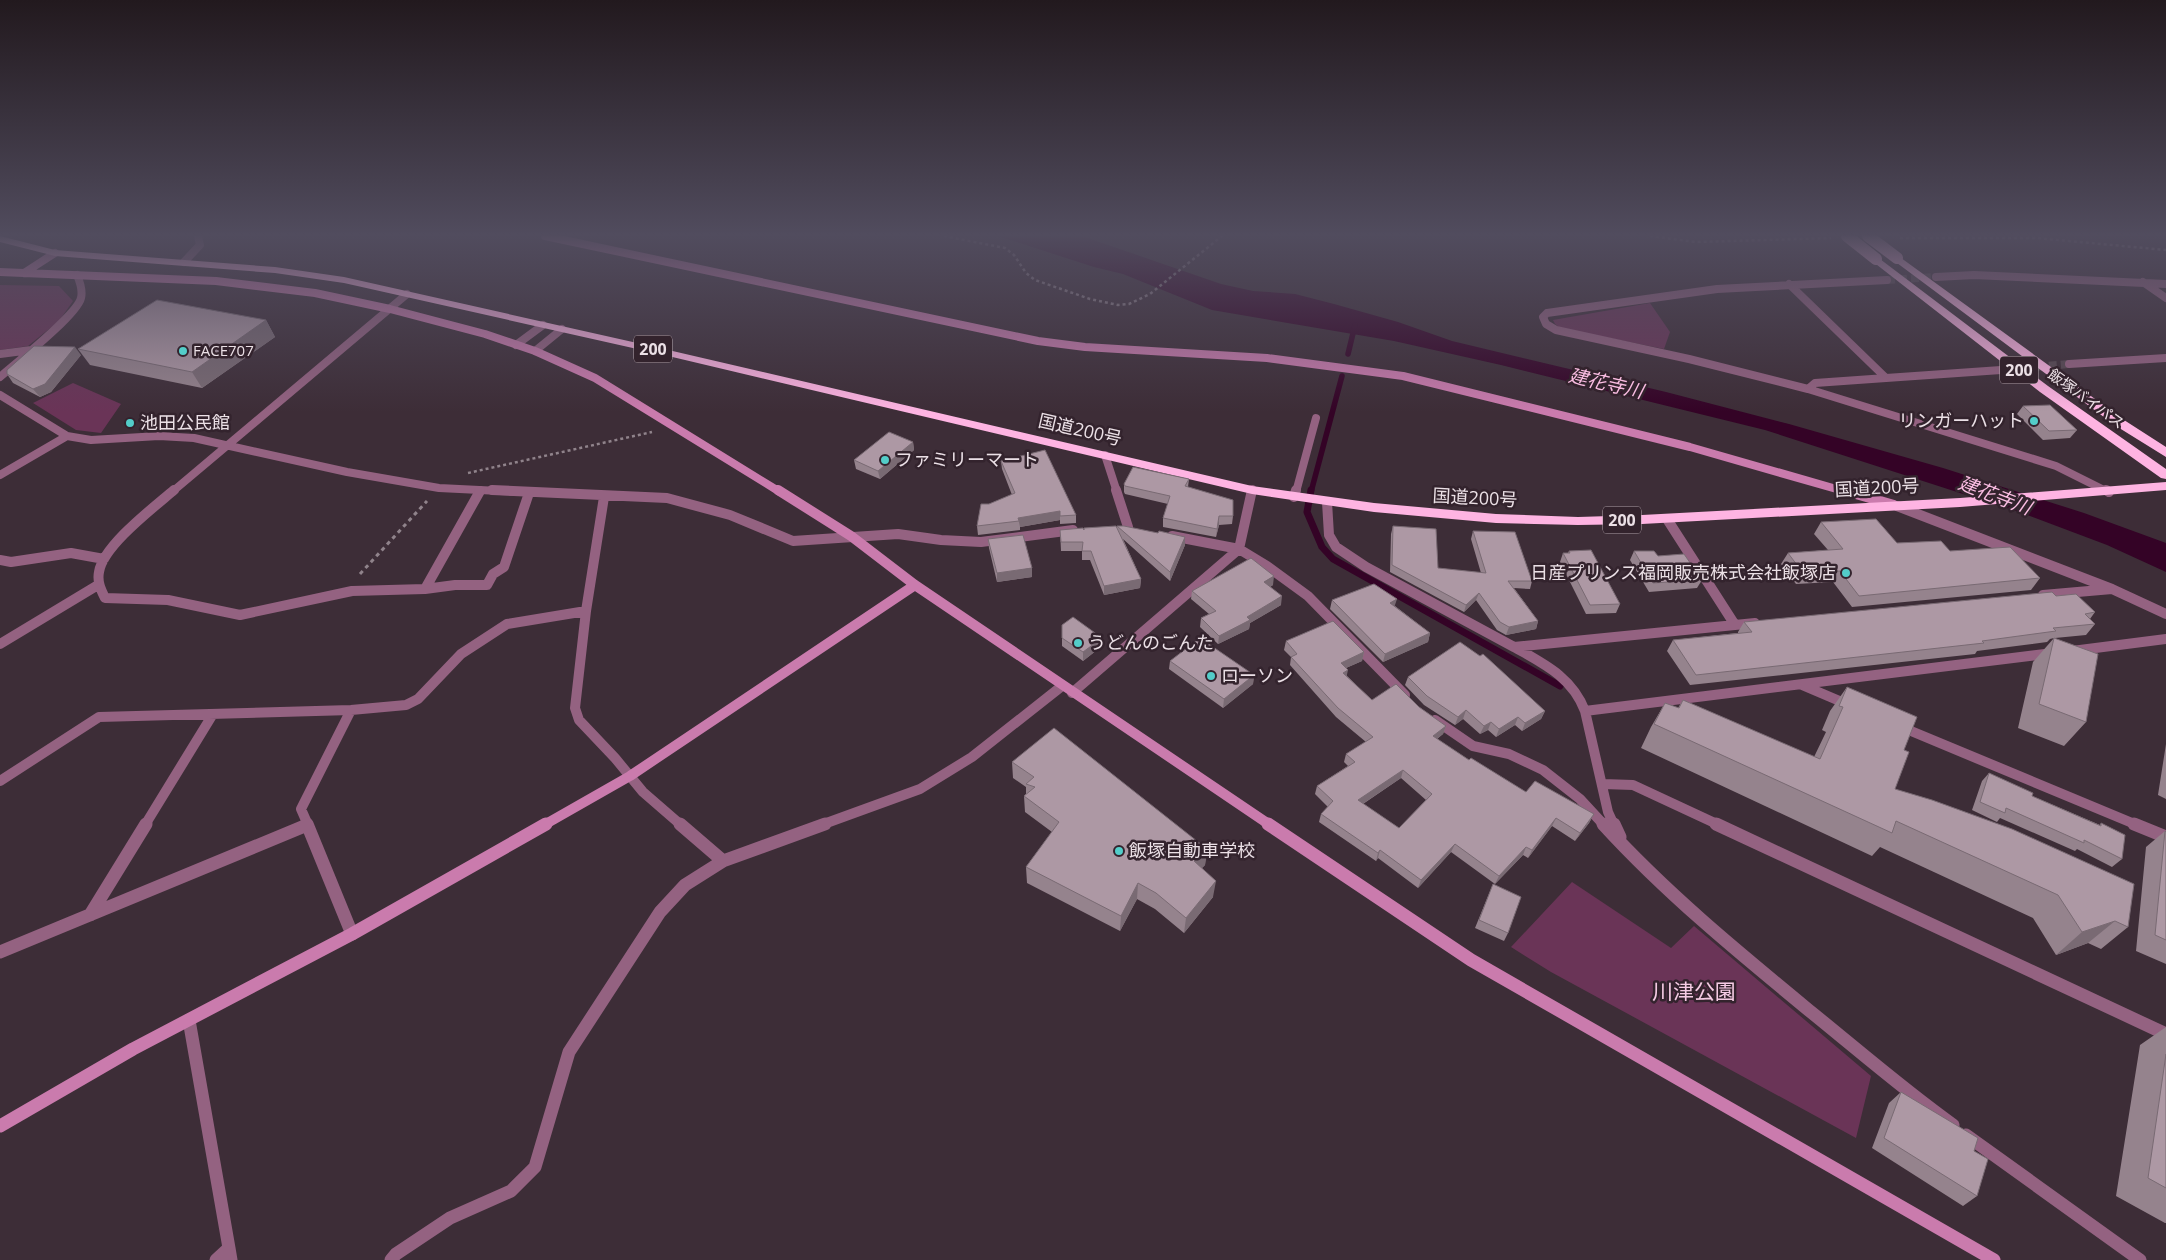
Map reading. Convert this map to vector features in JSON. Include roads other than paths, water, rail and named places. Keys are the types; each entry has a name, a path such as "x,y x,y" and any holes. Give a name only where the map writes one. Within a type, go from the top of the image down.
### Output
{"highway":[{"name":"国道200号","path":"411,295 1252,490 1322,502 1423,514 1577,521 1667,519 1897,506 2166,486"},
{"name":"飯塚バイパス","path":"1922,295 2044,389 2166,475"},
{"name":"飯塚バイパス","path":"1947,295 2120,423 2166,453"}],"street":[{"path":"0,377 61,324 81,299 81,295"},
{"path":"323,295 390,309 516,344 595,378 675,425 851,536 915,585 1067,690 1471,960 1994,1260"},
{"path":"406,295 226,445 141,520 104,559 98,573 98,585 105,598 168,600 240,615 344,593 487,584 493,574 504,567 529,493"},
{"path":"817,295 1038,341 1085,347 1267,358 1403,376 1690,447 1897,506 2112,589 2166,614"},
{"path":"1676,295 1556,312 1543,316 1546,324 1556,330 1689,359 1808,389 2056,466 2102,492"},
{"path":"1800,295 1886,378"},
{"path":"516,344 543,325"},
{"path":"536,351 562,329"},
{"path":"0,354 33,350"},
{"path":"2069,364 2166,358"},
{"path":"1808,389 1815,384 2001,370"},
{"path":"0,396 67,436 91,440 159,436 194,438 347,472 439,488 604,497 667,498 730,515 793,541 898,534 941,540 981,542 1080,530"},
{"path":"1297,498 1316,418"},
{"path":"0,476 67,436"},
{"path":"1105,455 1127,528"},
{"path":"391,1260 396,1254 450,1218 511,1191 535,1167 569,1052 660,912 685,885 723,861 920,789 972,757 1067,690 1239,549 1252,490"},
{"path":"425,589 480,491"},
{"path":"604,497 586,611 575,708 579,720 643,792 723,861"},
{"path":"1322,502 1329,535 1336,547 1366,566 1514,647 1566,678 1582,699 1608,812 1626,849"},
{"path":"1667,519 1735,625"},
{"path":"1165,534 1239,549 1267,566 1308,596 1414,704"},
{"path":"0,560 11,562 71,553 104,559"},
{"path":"0,644 98,585"},
{"path":"0,1126 133,1049 352,934 630,776 915,585"},
{"path":"2032,596 2112,589"},
{"path":"0,781 99,717 351,710 406,705 418,699 461,654 507,624 586,611"},
{"path":"1514,647 1764,622"},
{"path":"1585,711 2166,639"},
{"path":"1802,685 1856,708"},
{"path":"351,710 301,809 352,934"},
{"path":"90,915 213,714"},
{"path":"1428,716 1474,746 1509,754 1543,770 1580,799 1626,849 1676,898 1921,1102 2140,1260"},
{"path":"1893,723 2166,837"},
{"path":"1603,784 1633,785 2166,1034"},
{"path":"0,952 307,825"},
{"path":"189,1020 230,1254 216,1260"}],"water":[{"name":"建花寺川","path":"1174,295 1298,295 1398,322 1452,341 1666,392 1789,424 1943,468 2084,513 2166,543 2166,572 2107,545 2022,513 1765,430 1501,365 1394,341 1212,310"}],"waterway":[{"path":"1348,354 1355,325"},
{"path":"1311,492 1342,376"},
{"path":"1311,490 1307,512 1322,547 1333,559 1560,686"}],"tunnel":[{"path":"2001,370 2069,364"}],"place":[{"name":"FACE707","path":"183,351"},
{"name":"リンガーハット","path":"2034,421"},
{"name":"池田公民館","path":"130,423"},
{"name":"ファミリーマート","path":"885,460"},
{"name":"日産プリンス福岡販売株式会社飯塚店","path":"1846,573"},
{"name":"うどんのごんた","path":"1078,643"},
{"name":"ローソン","path":"1211,676"},
{"name":"飯塚自動車学校","path":"1119,851"}],"park label":[{"name":"川津公園","path":"1694,992"}]}
